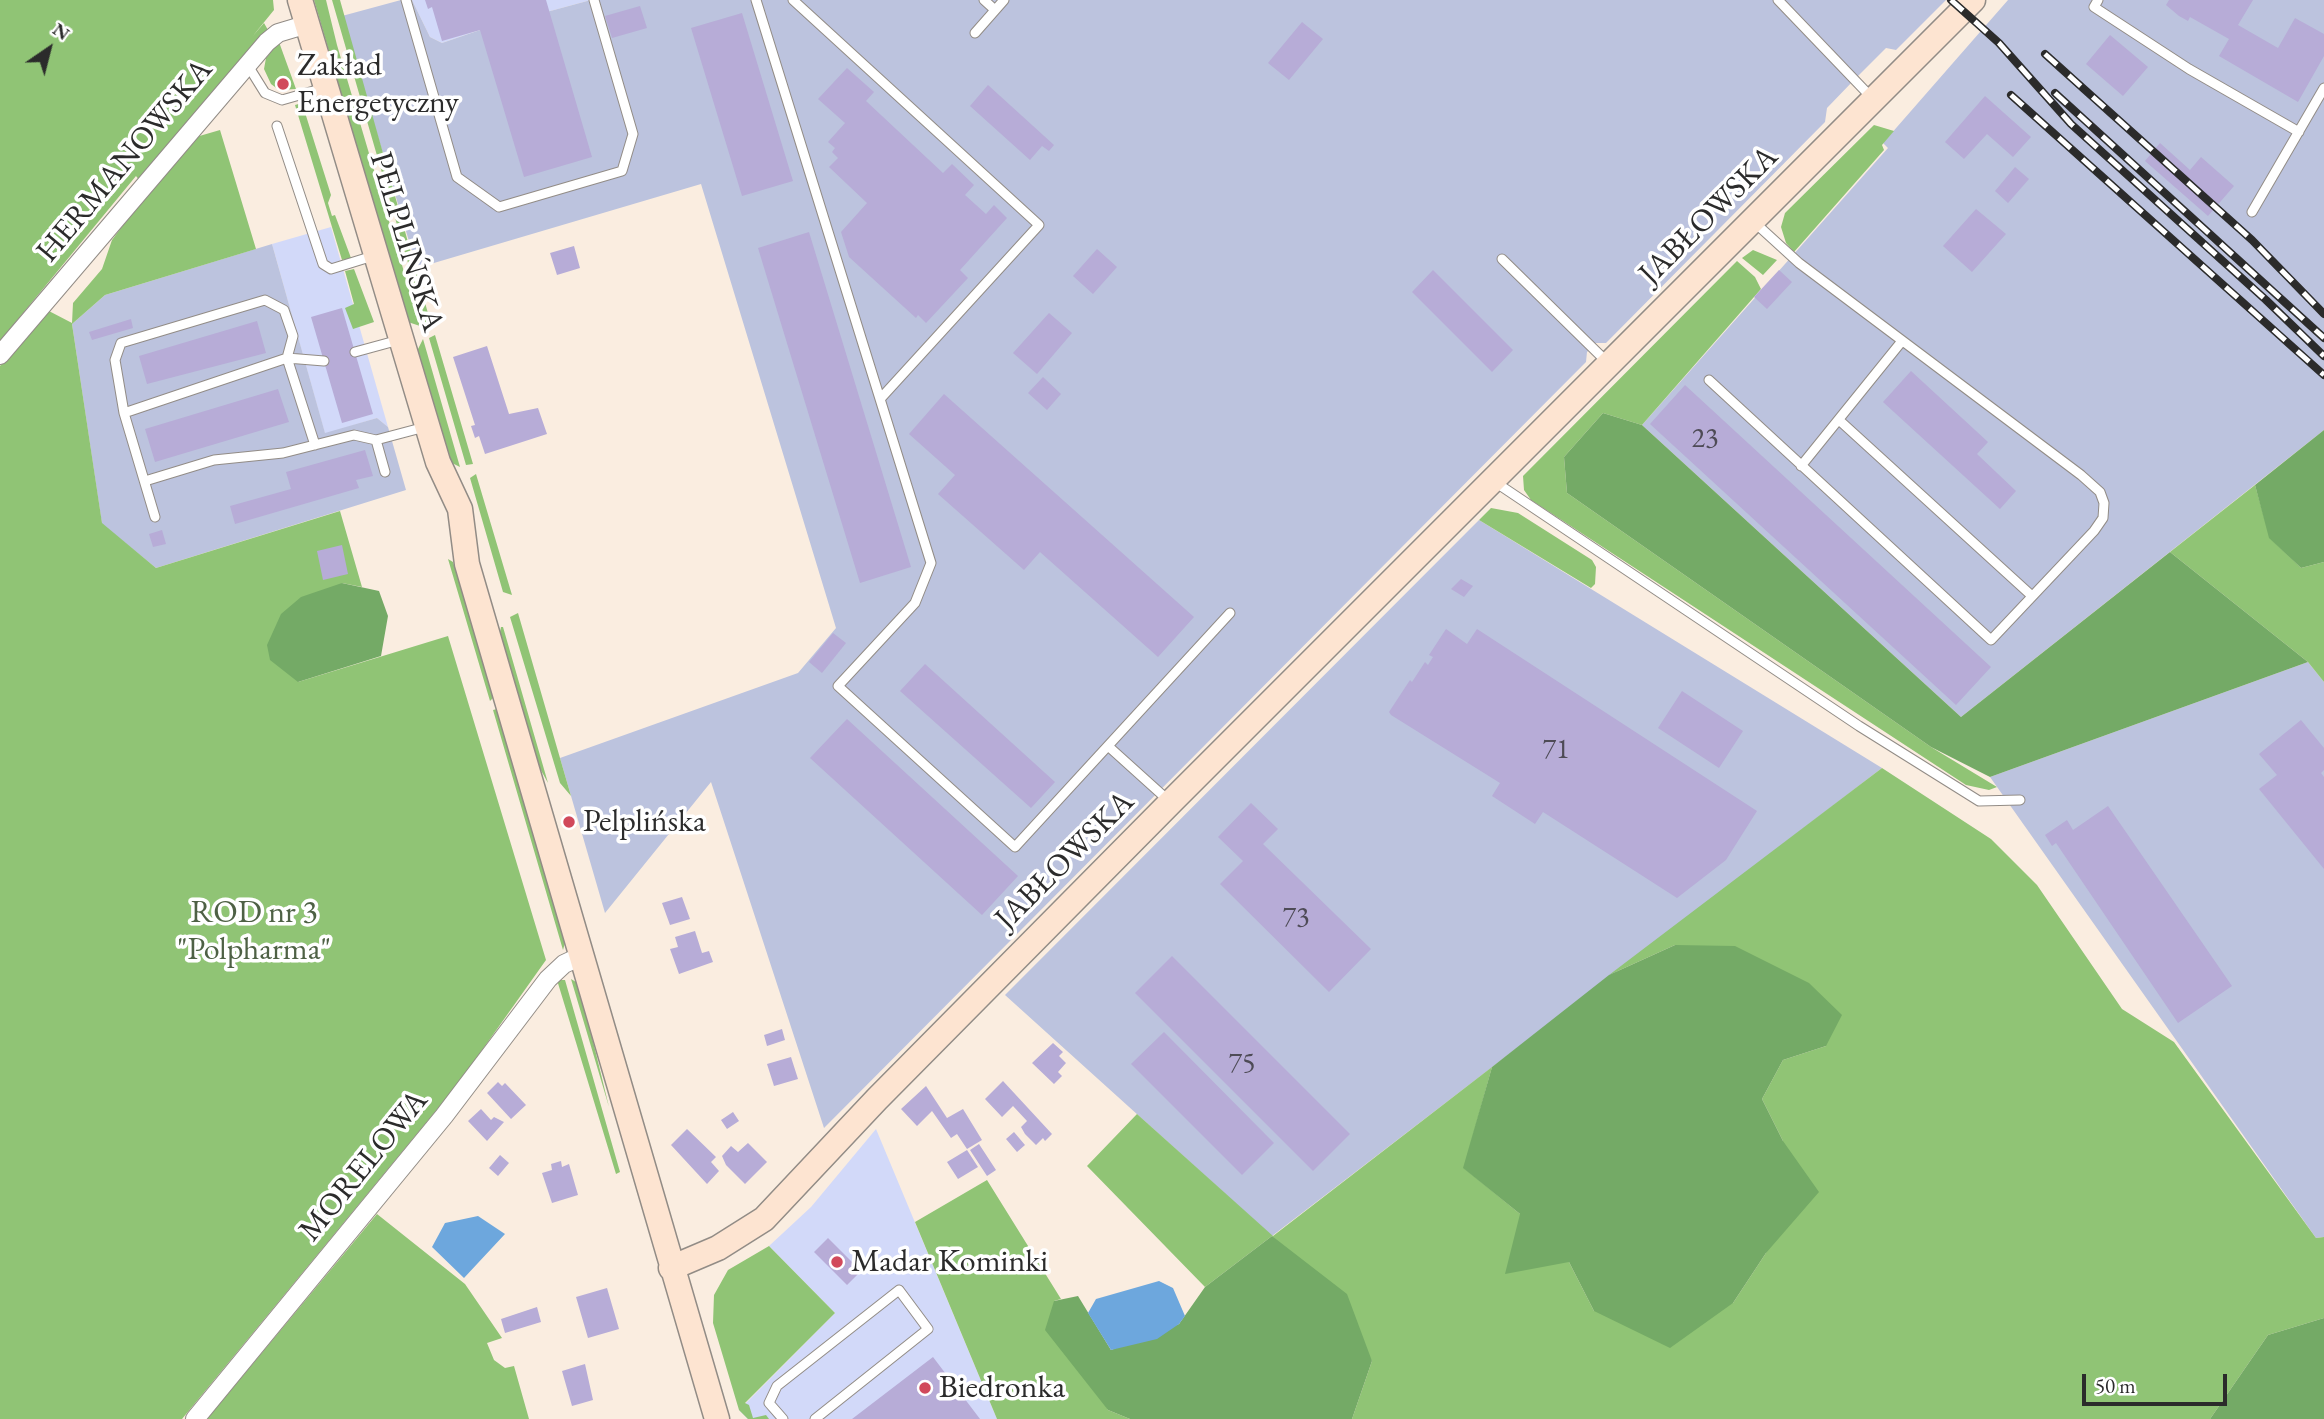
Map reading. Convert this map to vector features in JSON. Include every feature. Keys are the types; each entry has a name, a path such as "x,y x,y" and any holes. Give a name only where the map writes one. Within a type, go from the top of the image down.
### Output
{"main road":[{"name":"PELPLIŃSKA","path":"300,0 438,462 443,514 467,565 717,1419"},
{"name":"JABŁOWSKA","path":"671,1268 718,1248 764,1219 877,1099 1171,802 1973,0"}],"street":[{"name":"HERMANOWSKA","path":"0,355 247,64 278,33 308,24"},
{"name":"MORELOWA","path":"195,1419 444,1116 548,979 564,964 581,956"}],"lane":[{"path":"406,0 457,177 499,207 622,171 633,134 594,0"},
{"path":"757,0 931,563 915,603 838,686 1015,847 1230,613"},
{"path":"793,0 1039,225 881,398"},
{"path":"984,0 995,10"},
{"path":"975,33 1004,0"},
{"path":"1778,0 1873,99"},
{"path":"2098,0 2094,7 2168,55 2299,132"},
{"path":"247,64 265,93 282,100 326,87"},
{"path":"2252,212 2324,88"},
{"path":"277,126 323,264 331,268 375,256"},
{"path":"1709,380 1991,640 2094,531 2103,518 2104,503 2100,492 2081,475 1798,263 1752,220"},
{"path":"1502,259 1608,363"},
{"path":"155,517 124,413 115,360 121,343 265,300 284,310 293,336 287,358 315,445"},
{"path":"355,352 401,340"},
{"path":"1801,466 1902,341"},
{"path":"124,413 287,358 324,361"},
{"path":"1839,420 2032,596"},
{"path":"145,481 214,460 283,453 354,435 376,440 427,426"},
{"path":"376,440 385,472"},
{"path":"1493,480 1859,726 1979,801 2020,800"},
{"path":"1108,746 1171,802"},
{"path":"783,1419 769,1403 777,1385 899,1290 928,1329 815,1419"}],"shaded area":[{"path":"401,0 412,0 430,37 442,43 591,0 1946,0 1896,50 1886,48 1854,80 1827,108 1825,122 1606,343 1596,343 1587,352 1586,362 824,1128 711,782 605,913 560,758 798,673 836,628 701,184 417,268 342,16"},
{"path":"412,0 591,0 442,43 430,37"},
{"path":"2008,0 2324,0 2324,430 1961,717 1642,425 1888,148 1883,143"},
{"path":"331,227 388,427 377,418 325,434 272,244"},
{"path":"272,244 325,433 377,418 388,427 406,490 156,568 102,524 72,324 105,295"},
{"path":"1479,520 1882,768 1272,1236 1005,995"},
{"path":"2308,662 2324,682 2324,1237 2316,1238 1990,777"},
{"path":"876,1129 997,1419 748,1419 739,1410 835,1313 769,1246 811,1207"}],"green space":[{"path":"0,0 273,0 274,10 252,37 264,23 268,30 140,181 136,176 0,341"},
{"path":"314,0 326,0 420,326 408,322"},
{"path":"332,0 340,0 431,324 426,325"},
{"path":"279,42 296,89 279,90 271,84 264,69 266,58"},
{"path":"302,103 331,195 328,203 332,216 335,215 351,258 342,260 295,105"},
{"path":"1874,125 1894,131 1882,145 1884,150 1794,252 1786,243 1781,227 1785,213"},
{"name":"ROD nr 3 \"Polpharma\"","path":"220,130 256,249 105,295 72,324 102,523 156,568 340,511 362,587 342,583 298,682 448,636 546,960 458,1084 182,1419 0,1419 0,366 47,310 72,323 73,303 102,269 112,240 155,182 196,137"},
{"path":"1753,250 1777,260 1763,275 1742,258"},
{"path":"1737,261 1755,277 1761,289 1642,425 1603,413 1564,457 1567,493 1931,747 1997,787 1989,790 1966,785 1531,500 1524,490 1523,476"},
{"path":"354,269 374,322 353,329 345,308 354,304 345,271"},
{"path":"435,335 473,464 466,465 429,338"},
{"path":"423,339 460,467 450,462 417,351"},
{"path":"1603,413 1642,425 1961,717 2170,552 2308,662 1990,777 1931,747 1567,493 1564,457"},
{"path":"2324,430 2324,562 2301,568 2269,538 2255,485"},
{"path":"476,474 512,595 503,592 470,478"},
{"path":"2255,485 2270,538 2301,568 2324,562 2324,682 2308,662 2170,552"},
{"path":"1491,508 1518,513 1592,560 1596,567 1595,584 1591,588 1479,520"},
{"path":"448,559 453,562 493,689 494,697 490,701"},
{"path":"342,583 379,591 388,616 381,656 298,682 270,660 267,645 281,614 301,597"},
{"path":"518,613 571,796 560,783 510,617"},
{"path":"501,627 548,783 537,763 499,637"},
{"path":"497,709 566,939 563,950 493,710"},
{"path":"1882,768 1991,839 2037,885 2122,1009 2174,1042 2316,1238 2324,1237 2324,1318 2268,1335 2210,1419 1352,1419 1372,1361 1272,1236 1205,1287 1087,1166 1137,1114 1273,1236 1492,1067 1464,1168 1520,1214 1569,1262 1594,1311 1733,1303 1766,1253 1783,1141 1762,1099 1783,1060 1826,1046 1675,945 1609,975"},
{"path":"1675,945 1735,946 1809,983 1842,1015 1826,1046 1783,1060 1762,1099 1783,1141 1819,1192 1766,1253 1733,1303 1670,1348 1594,1311 1569,1262 1505,1274 1520,1214 1463,1168 1492,1067 1609,975"},
{"path":"571,979 576,982 582,996 609,1107"},
{"path":"557,980 565,980 620,1172 616,1174"},
{"path":"987,1180 1061,1299 1054,1301 1108,1410 1130,1419 997,1419 915,1222"},
{"path":"377,1214 465,1284 502,1338 487,1343 494,1360 505,1368 514,1366 529,1419 207,1419"},
{"path":"1272,1236 1347,1294 1372,1361 1352,1419 1130,1419 1108,1410 1045,1330 1054,1301 1078,1296 1111,1350 1179,1324 1205,1287"},
{"path":"769,1246 835,1313 745,1403 749,1405 753,1418 766,1415 769,1419 748,1419 739,1410 713,1323 714,1295 728,1270"},
{"path":"2324,1318 2324,1419 2210,1419 2268,1335"}],"water":[{"path":"478,1216 505,1234 464,1278 432,1247 445,1223"},
{"path":"1159,1281 1173,1288 1185,1316 1179,1324 1157,1339 1111,1350 1088,1313 1096,1299"}],"building":[{"path":"425,0 546,0 592,157 524,177 480,30 442,41 432,7 428,9"},
{"path":"2169,0 2253,0 2238,25 2278,48 2295,18 2324,34 2324,56 2298,102 2219,56 2229,39 2190,17 2188,21 2179,16 2166,5"},
{"path":"640,6 647,28 612,38 605,16"},
{"path":"742,13 793,181 742,196 691,28"},
{"path":"1302,22 1323,39 1289,80 1268,63"},
{"path":"2110,35 2148,67 2123,96 2086,64"},
{"path":"847,68 874,92 866,101 943,173 952,164 974,185 965,195 986,214 994,205 1007,218 960,270 968,278 926,323 918,315 916,318 849,257 841,232 867,203 829,167 838,158 832,152 835,148 828,142 845,123 818,99"},
{"path":"988,85 1054,145 1049,151 1042,146 1030,160 970,106"},
{"path":"1985,96 2031,137 2013,157 1987,134 1964,159 1945,142"},
{"path":"2160,143 2190,170 2201,157 2234,186 2208,216 2145,161"},
{"path":"2015,167 2029,179 2008,203 1995,191"},
{"path":"1976,209 2006,234 1972,272 1943,246"},
{"path":"809,232 911,567 860,583 758,248"},
{"path":"574,246 580,268 557,275 550,253"},
{"path":"1097,249 1117,267 1093,294 1073,276"},
{"path":"1433,270 1513,350 1492,372 1412,292"},
{"path":"1779,270 1792,282 1767,309 1754,297"},
{"path":"342,308 373,414 342,423 311,317"},
{"path":"1049,313 1072,333 1037,374 1013,353"},
{"path":"131,319 133,328 92,340 89,332"},
{"path":"257,321 266,353 147,384 139,356"},
{"path":"487,346 509,414 538,408 547,434 485,454 479,436 475,438 471,426 475,425 453,357"},
{"path":"1911,371 1988,442 1977,454 2016,491 2000,509 1883,402"},
{"path":"1043,377 1061,394 1047,410 1028,393"},
{"path":"1685,385 1991,667 1956,705 1650,424"},
{"path":"278,389 289,422 155,462 145,429"},
{"path":"944,394 1194,617 1158,657 1040,552 1024,570 938,494 955,475 909,434"},
{"path":"365,450 373,476 356,480 359,488 235,524 230,506 291,489 286,472"},
{"path":"162,530 166,544 153,547 149,534"},
{"path":"342,545 348,574 323,580 317,551"},
{"path":"1461,579 1473,586 1464,597 1451,589"},
{"path":"1446,629 1467,644 1477,629 1757,811 1726,860 1677,898 1543,812 1535,824 1492,796 1500,783 1391,715 1389,712 1410,680 1412,682 1425,662 1428,665 1433,657 1429,655"},
{"path":"833,633 846,643 822,673 809,662"},
{"path":"925,664 1055,782 1031,808 900,691"},
{"path":"1682,691 1743,731 1719,768 1658,728"},
{"path":"847,719 1018,876 982,915 810,758"},
{"path":"2301,720 2324,748 2324,770 2321,773 2324,777 2324,869 2259,789 2277,775 2259,754"},
{"path":"1251,803 1278,829 1263,844 1371,949 1329,992 1220,884 1243,861 1218,837"},
{"path":"2108,806 2232,986 2178,1023 2056,843 2052,846 2045,835 2067,820 2073,830"},
{"path":"682,897 690,919 670,925 662,903"},
{"path":"695,931 702,953 709,951 713,962 679,974 670,949 678,947 675,937"},
{"path":"1172,956 1350,1134 1313,1171 1135,993"},
{"path":"782,1029 785,1040 767,1046 764,1035"},
{"path":"1164,1032 1274,1143 1242,1175 1131,1064"},
{"path":"1053,1043 1063,1052 1059,1056 1066,1063 1058,1072 1062,1076 1054,1084 1032,1063"},
{"path":"791,1057 798,1079 774,1086 767,1064"},
{"path":"1003,1081 1052,1134 1045,1141 1043,1138 1036,1145 1025,1134 1021,1127 1027,1121 1013,1106 1002,1117 985,1099"},
{"path":"498,1082 502,1086 505,1083 526,1105 511,1119 487,1093"},
{"path":"926,1086 947,1118 963,1109 982,1140 967,1149 957,1134 951,1138 932,1111 917,1126 901,1109"},
{"path":"481,1109 491,1120 494,1117 504,1122 487,1141 468,1121"},
{"path":"733,1112 739,1121 727,1129 721,1120"},
{"path":"687,1129 716,1157 711,1162 719,1171 707,1184 671,1145"},
{"path":"1014,1132 1025,1145 1017,1152 1006,1139"},
{"path":"748,1143 767,1162 745,1184 726,1165 722,1156 731,1146 738,1152"},
{"path":"979,1144 996,1170 987,1176 970,1150"},
{"path":"967,1150 978,1167 958,1179 947,1162"},
{"path":"500,1155 509,1163 498,1176 489,1168"},
{"path":"561,1161 562,1167 569,1164 578,1195 552,1203 542,1173 552,1170 551,1164"},
{"name":"Madar Kominki","path":"828,1238 861,1271 847,1285 814,1252"},
{"path":"607,1288 619,1329 588,1338 576,1297"},
{"path":"537,1307 541,1322 505,1333 501,1319"},
{"name":"Biedronka","path":"933,1357 980,1419 852,1419"},
{"path":"585,1364 593,1400 572,1406 562,1371"}],"railway":[{"path":"1951,0 1999,43 2071,124 2324,356"},
{"path":"2045,54 2252,240 2324,314"},
{"path":"2055,93 2324,338"},
{"path":"2011,95 2324,375"}],"place":[{"name":"Zakład Energetyczny","path":"283,84"},
{"name":"Pelplińska","path":"569,822"},
{"name":"Madar Kominki","path":"837,1262"},
{"name":"Biedronka","path":"925,1388"}]}
